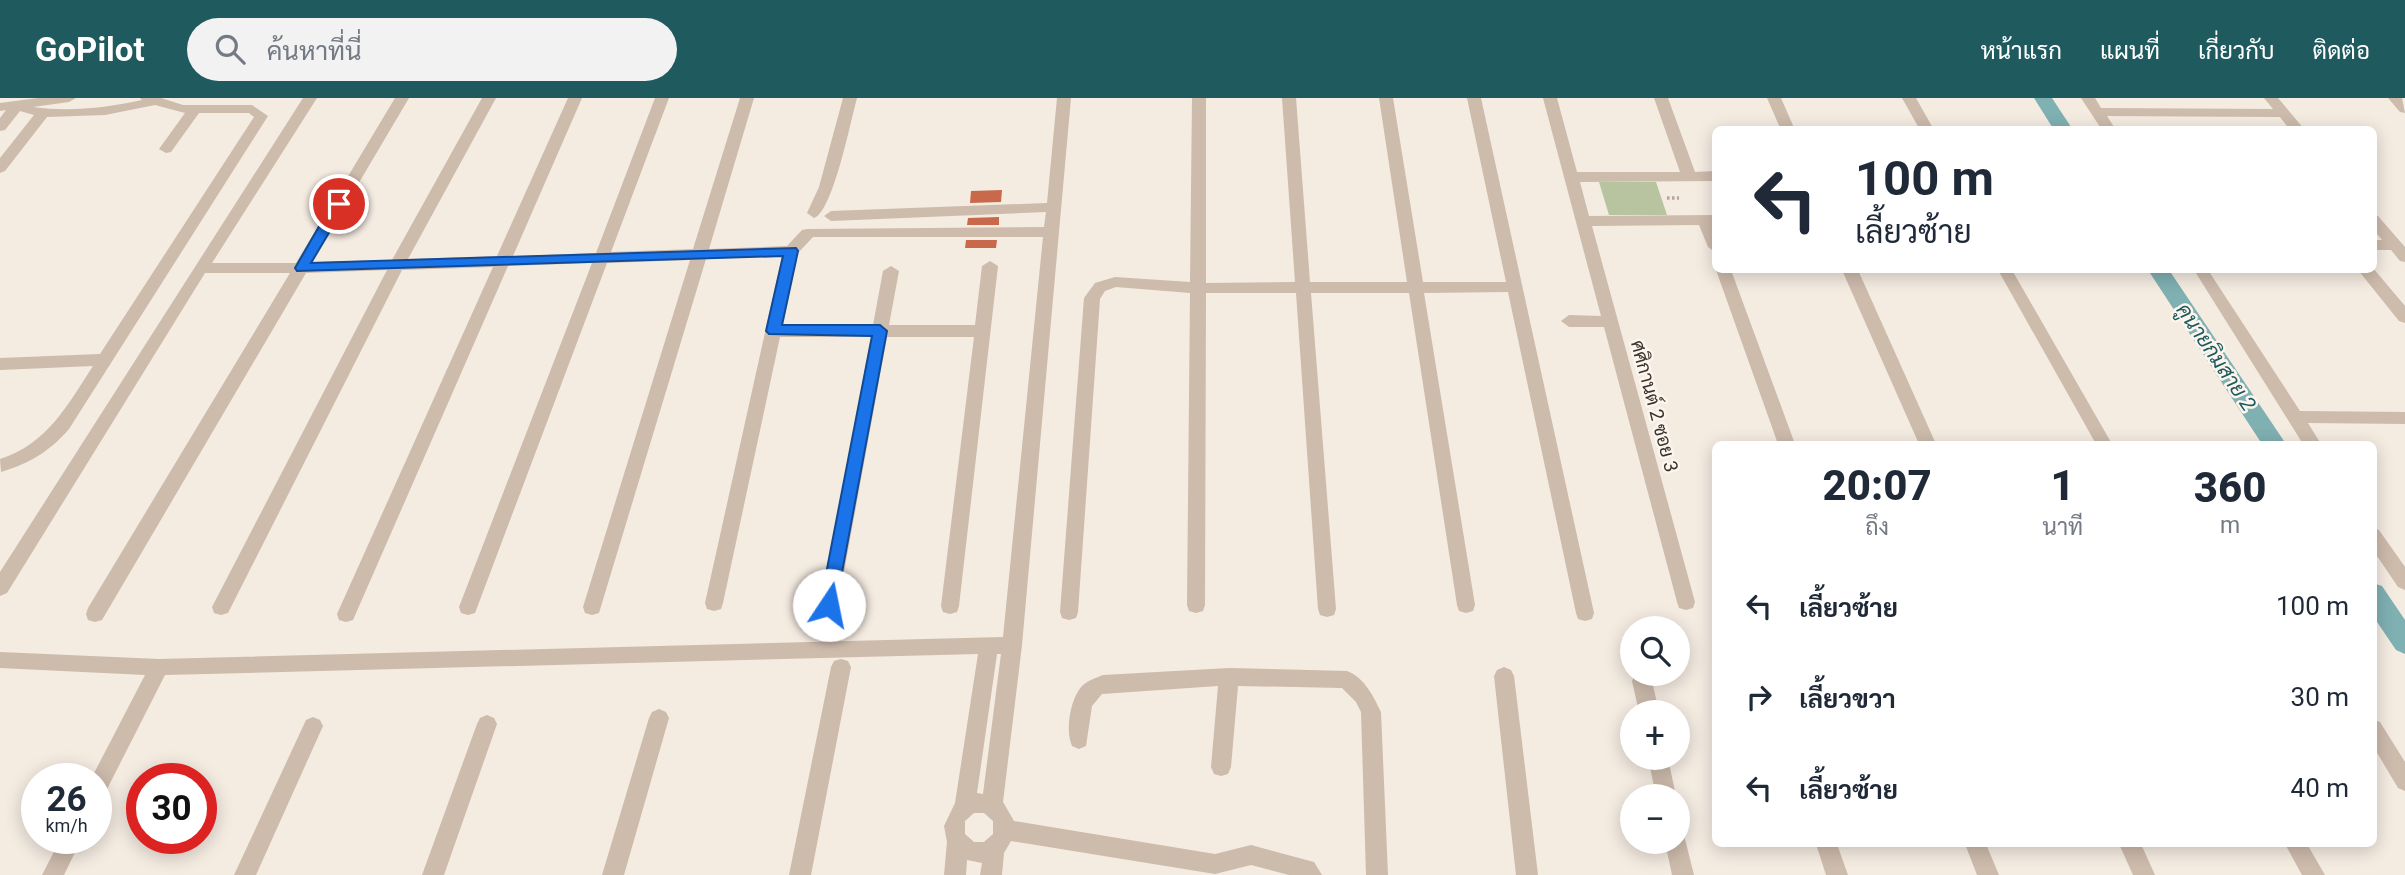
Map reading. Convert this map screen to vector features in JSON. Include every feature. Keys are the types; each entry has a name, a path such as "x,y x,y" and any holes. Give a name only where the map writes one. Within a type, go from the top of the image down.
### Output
{"street":[{"path":"0,107 69,98"},
{"path":"0,588 310,98"},
{"path":"95,614 402,98"},
{"path":"221,607 398,263 489,98"},
{"path":"346,614 575,98"},
{"path":"468,607 662,98"},
{"path":"592,607 747,98"},
{"path":"850,98 826,187 814,213 800,223 802,231 812,234 1052,232"},
{"path":"992,806 1012,645 1064,98"},
{"path":"1196,605 1199,98"},
{"path":"1289,98 1327,608"},
{"path":"1386,98 1466,605"},
{"path":"1474,98 1585,613"},
{"name":"ศศิกานต์ 2 ซอย 3","path":"1550,98 1686,603"},
{"path":"1661,98 1689,176"},
{"path":"1774,98 1786,126"},
{"path":"1909,98 1925,126"},
{"path":"2088,98 2107,126"},
{"path":"2218,98 2230,113"},
{"path":"2271,98 2295,126"},
{"path":"2395,98 2405,109"},
{"path":"0,465 28,457 56,435 261,116 252,109 195,109 151,100 127,108 43,113 17,106"},
{"path":"0,127 17,106"},
{"path":"166,149 195,109"},
{"path":"2098,112 2284,113"},
{"path":"0,168 43,113"},
{"path":"1572,177 1712,176"},
{"path":"814,213 831,216 1055,208"},
{"path":"201,268 302,268 791,251 812,234 831,228 831,216"},
{"path":"1583,220 1710,220"},
{"path":"2377,224 2400,251"},
{"path":"2377,246 2400,251"},
{"path":"713,603 791,251"},
{"path":"950,606 990,266"},
{"path":"829,605 891,271"},
{"path":"1724,273 1786,441"},
{"path":"1851,273 1927,441"},
{"path":"2007,273 2102,441"},
{"path":"2203,273 2310,441"},
{"path":"2368,273 2405,317"},
{"path":"1069,612 1092,298 1100,287 1115,282 1198,288 1515,287"},
{"path":"1569,321 1611,322"},
{"path":"774,331 983,331"},
{"path":"0,364 105,360"},
{"path":"2294,417 2405,418"},
{"path":"2377,541 2405,582"},
{"path":"955,875 957,844 953,826 964,810 989,645"},
{"path":"0,660 159,667 1012,645"},
{"path":"110,763 159,667"},
{"path":"800,875 841,667"},
{"path":"1504,676 1527,875"},
{"path":"1221,766 1229,677"},
{"path":"1079,740 1084,694 1090,687 1102,684 1229,677 1346,680 1363,696 1371,712 1377,875"},
{"path":"613,875 659,718"},
{"path":"433,875 487,724"},
{"path":"245,875 313,726"},
{"path":"2377,735 2405,781"},
{"path":"964,810 983,804 992,806 1004,820 991,875"},
{"path":"957,844 974,853 999,838 1222,870 1251,855 1306,869 1311,875"},
{"path":"1828,847 1837,875"},
{"path":"1977,847 1988,875"},
{"path":"2131,847 2144,875"},
{"path":"2298,847 2314,875"},
{"path":"53,875 64,854"},
{"path":"1679,854 1683,875"}],"path":[{"path":"1660,177 1675,220"},
{"path":"1667,198 1681,200 1680,191"}],"green space":[{"path":"1599,182 1656,182 1667,215 1609,215"}],"building":[{"path":"1002,190 1001,202 970,203 971,191"},
{"path":"999,217 999,225 967,225 968,218"},
{"path":"966,240 997,240 996,248 965,248"}],"waterway":[{"name":"คูนายกิมสาย 2","path":"2043,98 2061,126"},
{"name":"คูนายกิมสาย 2","path":"2160,273 2272,441"},
{"name":"คูนายกิมสาย 2","path":"2377,600 2405,642"}],"route":[{"path":"339,204 302,268 791,251 774,331 880,331 829,605"}]}
